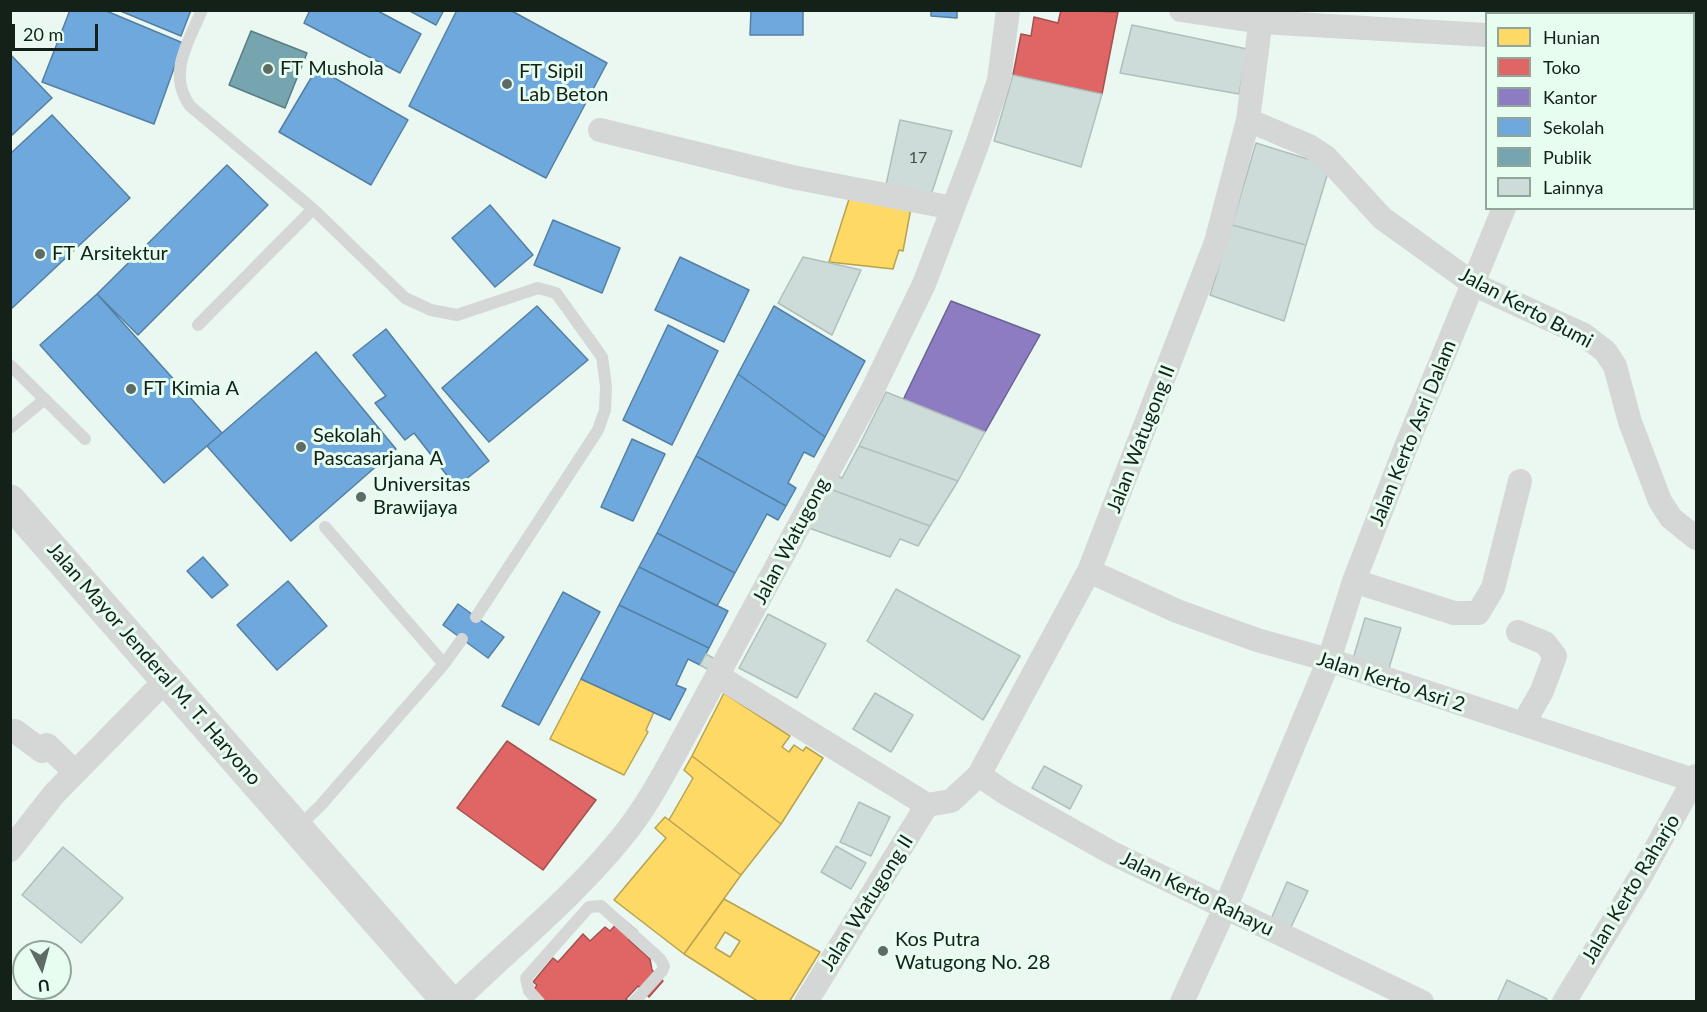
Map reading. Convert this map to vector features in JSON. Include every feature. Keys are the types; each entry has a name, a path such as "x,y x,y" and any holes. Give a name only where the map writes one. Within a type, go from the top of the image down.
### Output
{"main road":[{"name":"Jalan Mayor Jenderal M. T. Haryono","path":"10,501 168,678 449,1002"}],"street":[{"name":"Jalan Watugong","path":"455,1002 584,881 623,837 649,800 871,393 924,284 999,80 1008,10"},
{"path":"1181,10 1485,35"},
{"name":"Jalan Watugong II","path":"806,1002 927,805 951,801 979,774 1089,571 1216,242 1236,177 1248,120 1261,16"},
{"name":"Jalan Kerto Bumi","path":"1248,120 1309,146 1326,157 1382,218 1474,285 1584,335 1605,351 1615,366 1630,422 1660,501 1671,518 1696,538"},
{"path":"600,130 792,177 953,208"},
{"name":"Jalan Kerto Asri Dalam","path":"1182,1002 1225,908 1329,660 1354,581 1405,449 1503,210"},
{"path":"1354,581 1454,613 1478,613 1493,588 1520,481"},
{"name":"Jalan Kerto Asri 2","path":"1089,571 1177,612 1257,640 1329,660 1696,780"},
{"path":"1518,632 1545,643 1555,656 1542,691 1523,724"},
{"path":"718,676 927,805"},
{"path":"10,850 54,794 168,678"},
{"path":"15,731 42,751 47,744 75,772"},
{"name":"Jalan Kerto Rahayu","path":"979,774 1007,794 1112,853 1422,1002"},
{"name":"Jalan Kerto Raharjo","path":"1564,1002 1696,780"}],"lane":[{"path":"202,10 179,73 180,92 190,106 313,209 405,298 431,310 458,315 538,288 556,294 602,357 606,386 605,410 598,430 476,617"},
{"path":"198,325 313,209"},
{"path":"10,364 85,439"},
{"path":"10,428 45,399"},
{"path":"325,527 444,664"},
{"path":"297,828 321,805 444,664 462,639"},
{"path":"539,1002 528,991 526,978 589,907 594,905 601,906 660,959 664,966 634,1002"}],"building: Hunian":[{"path":"850,196 911,208 903,251 899,250 893,269 829,262"},
{"path":"581,679 654,712 646,730 648,732 624,775 550,739"},
{"path":"724,693 790,736 782,747 789,752 794,745 803,751 806,747 823,758 781,824 692,756"},
{"path":"692,756 781,824 741,875 669,820 693,778 684,770"},
{"path":"665,817 741,875 684,954 614,900 666,838 655,828"},
{"path":"724,899 820,952 789,1002 759,1002 684,954","holes":["725,932 740,941 730,957 715,948"]}],"building: Toko":[{"path":"1061,10 1118,12 1102,94 1013,75 1021,34 1031,36 1034,17 1058,23"},
{"path":"507,741 596,800 543,870 457,808"},
{"path":"622,918 637,931 629,940 650,959 652,970 663,981 649,997 638,986 626,999 629,1002 544,1002 533,991 537,985 533,982 553,958 558,962 583,934 590,941 605,927 610,931"}],"building: Kantor":[{"path":"951,301 1040,335 985,432 903,400"}],"building: Sekolah":[{"path":"70,10 104,10 183,43 154,124 42,82"},
{"path":"118,10 191,10 181,36"},
{"path":"310,10 376,10 421,34 400,73 304,23"},
{"path":"408,10 444,10 436,25"},
{"name":"FT Sipil Lab Beton","path":"457,10 510,10 607,63 546,178 409,106"},
{"path":"751,10 803,10 803,35 750,35"},
{"path":"931,10 957,10 957,18 931,16"},
{"path":"10,54 52,98 10,137"},
{"path":"317,68 408,120 371,185 279,132"},
{"name":"FT Arsitektur","path":"52,115 130,198 10,310 10,154"},
{"path":"227,165 268,205 138,335 97,294"},
{"path":"490,205 533,255 495,287 452,238"},
{"path":"553,220 620,248 602,293 534,265"},
{"path":"680,257 749,290 724,342 655,310"},
{"name":"FT Kimia A","path":"97,294 222,433 164,483 40,345"},
{"path":"537,306 588,360 489,442 442,388"},
{"path":"774,306 865,361 825,437 738,374"},
{"path":"668,325 718,351 672,445 623,420"},
{"path":"386,329 489,461 456,487 414,433 405,440 375,403 386,396 353,355"},
{"name":"Sekolah Pascasarjana A","path":"316,352 396,449 291,541 207,446"},
{"path":"738,374 825,437 814,457 804,452 788,483 796,488 786,506 696,456"},
{"path":"632,439 665,454 633,521 601,507"},
{"path":"696,456 786,506 778,520 767,514 735,573 657,533"},
{"path":"657,533 735,573 717,606 639,567"},
{"path":"203,557 228,585 212,598 187,571"},
{"path":"639,567 728,611 709,648 619,605"},
{"path":"288,581 327,626 277,670 237,625"},
{"path":"563,592 600,612 539,725 502,706"},
{"path":"458,604 504,637 488,658 443,625"},
{"path":"619,605 709,648 700,665 688,659 676,685 686,689 670,720 581,679"}],"building: Publik":[{"name":"FT Mushola","path":"251,31 307,53 285,108 229,85"}],"building: Lainnya":[{"path":"1132,25 1247,49 1239,94 1120,73"},
{"path":"1013,75 1102,94 1081,167 994,141"},
{"path":"900,120 952,131 931,195 886,185"},
{"path":"1256,143 1330,166 1306,245 1232,225"},
{"path":"1232,225 1306,245 1284,321 1210,295"},
{"path":"803,257 861,270 832,335 778,303"},
{"path":"886,392 985,432 958,481 859,446"},
{"path":"859,446 958,481 930,526 830,489 837,476 842,478"},
{"path":"830,489 930,526 918,546 900,539 890,557 809,528"},
{"path":"896,589 1020,656 983,720 867,641"},
{"path":"768,614 826,644 797,698 739,668"},
{"path":"1365,618 1401,628 1389,668 1353,659"},
{"path":"706,654 715,659 709,670 700,665"},
{"path":"875,693 913,715 891,752 853,729"},
{"path":"1044,766 1082,786 1070,809 1032,788"},
{"path":"859,802 890,817 871,856 840,842"},
{"path":"836,846 866,863 851,889 821,872"},
{"path":"63,847 123,898 81,943 22,895"},
{"path":"1287,882 1308,891 1291,927 1271,919"},
{"path":"1507,980 1547,999 1546,1002 1497,1002"}],"place":[{"name":"FT Mushola","path":"268,69"},
{"name":"FT Sipil Lab Beton","path":"507,84"},
{"name":"FT Arsitektur","path":"40,254"},
{"name":"FT Kimia A","path":"131,389"},
{"name":"Sekolah Pascasarjana A","path":"301,447"},
{"name":"Universitas Brawijaya","path":"361,497"},
{"name":"Kos Putra Watugong No. 28","path":"883,951"}]}
